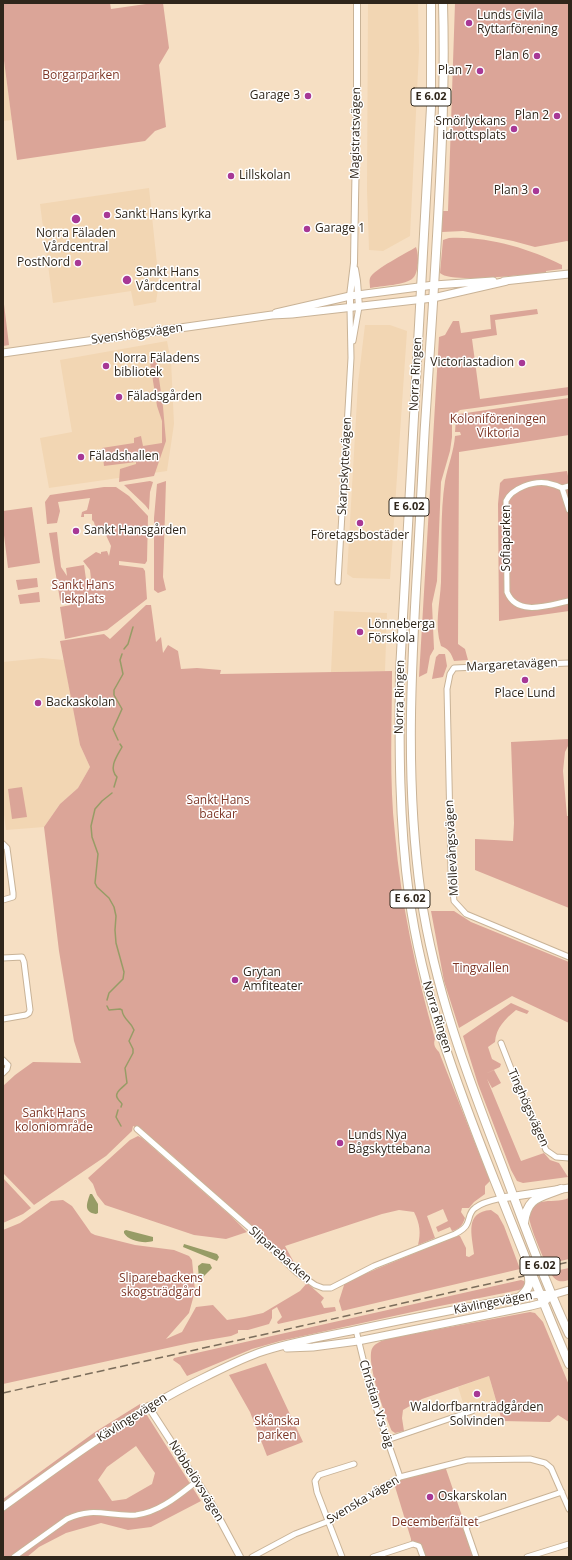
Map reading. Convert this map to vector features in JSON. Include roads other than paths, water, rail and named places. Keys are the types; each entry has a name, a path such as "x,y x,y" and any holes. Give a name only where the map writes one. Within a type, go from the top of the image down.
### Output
{"main road":[{"name":"Norra Ringen","path":"431,3 431,107 400,671 400,782 404,850 409,896 424,975 446,1051 542,1303 569,1364"},
{"name":"Norra Ringen","path":"443,3 439,210 412,670 412,805 415,845 426,925 436,974 449,1023 472,1089 513,1196 569,1334"},
{"name":"Svenshögsvägen","path":"272,315 293,308 350,296 421,286 507,281 569,274"},
{"name":"Svenshögsvägen","path":"3,353 272,315 286,315 433,298 507,281"},
{"path":"502,1198 565,1189"},
{"path":"524,1224 525,1212 529,1204 536,1199 565,1189"},
{"path":"520,1297 527,1291 529,1283 522,1249"},
{"path":"552,1295 569,1290"},
{"name":"Kävlingevägen","path":"3,1507 87,1446 148,1406 172,1392 224,1367 259,1353 311,1339 520,1297 539,1294 552,1295"},
{"name":"Kävlingevägen","path":"273,1349 313,1347 358,1341 542,1303 552,1295"}],"street":[{"name":"Magistratsvägen","path":"350,296 354,263 357,3"},
{"name":"Magistratsvägen","path":"354,263 359,307"},
{"name":"Skarpskyttevägen","path":"338,582 351,350 350,296"},
{"name":"Skarpskyttevägen","path":"351,350 359,307"},
{"name":"Sofiaparken","path":"562,488 546,483 520,487 508,495 506,501 507,592 512,601 526,608 569,600"},
{"path":"569,486 562,488 569,510"},
{"name":"Margaretavägen","path":"454,668 569,663"},
{"name":"Möllevångsvägen","path":"454,668 450,674 446,689 451,871 454,901 466,914 569,957"},
{"path":"3,844 7,848 13,893 13,897 3,900"},
{"path":"3,958 22,957 24,962 30,1010 26,1015 3,1018"},
{"name":"Tinghögsvägen","path":"501,1043 546,1150 556,1157 569,1158"},
{"path":"3,1060 8,1065 7,1069 3,1073"},
{"name":"Sliparebacken","path":"137,1129 240,1219 296,1272 315,1285 323,1288 331,1288 374,1266 462,1230 467,1225 469,1215 474,1208 480,1204 502,1198"},
{"name":"Christian V:s väg","path":"356,1330 372,1396 400,1477"},
{"name":"Nöbbelövsvägen","path":"148,1406 211,1503 240,1557"},
{"path":"387,1440 472,1411"},
{"name":"Svenska vägen","path":"252,1557 295,1534 329,1521 400,1477 475,1459 536,1459 545,1463 549,1466 569,1509"},
{"path":"342,1557 316,1488 316,1479 319,1475 354,1464"},
{"path":"14,1557 76,1514 93,1512 135,1515 147,1513 169,1502 197,1481"},
{"path":"476,1557 466,1528 470,1523 562,1492"},
{"path":"373,1557 413,1544 419,1546 423,1557"},
{"path":"527,1557 569,1544"}],"waterway":[{"path":"124,649 128,644 133,627"},
{"path":"118,740 113,729 122,709 114,695 114,690 123,674 120,660 122,654"},
{"path":"114,787 117,777 114,773 113,766 122,747 120,744"},
{"path":"107,1000 109,993 123,979 124,972 116,943 116,916 114,907 109,898 97,887 95,883 98,854 92,837 91,826 95,809 112,793"},
{"path":"107,1006 109,1010 122,1010 124,1016 134,1030 129,1041 133,1049 133,1053 125,1068 127,1083 119,1090 117,1095 122,1104 121,1107"},
{"path":"118,1110 116,1117 121,1126"}],"railway":[{"path":"547,1267 569,1262"},
{"path":"3,1393 524,1276"}],"place":[{"name":"Lunds Civila Ryttarförening","path":"469,23"},
{"name":"Plan 6","path":"537,56"},
{"name":"Plan 7","path":"480,71"},
{"name":"Garage 3","path":"308,96"},
{"name":"Plan 2","path":"557,116"},
{"name":"Smörlyckans idrottsplats","path":"514,129"},
{"name":"Lillskolan","path":"231,176"},
{"name":"Plan 3","path":"536,191"},
{"name":"Sankt Hans kyrka","path":"107,215"},
{"name":"Norra Fäladen Vårdcentral","path":"76,219"},
{"name":"Garage 1","path":"307,229"},
{"name":"PostNord","path":"78,263"},
{"name":"Sankt Hans Vårdcentral","path":"127,280"},
{"name":"Victoriastadion","path":"522,363"},
{"name":"Norra Fäladens bibliotek","path":"106,366"},
{"name":"Fäladsgården","path":"119,397"},
{"name":"Fäladshallen","path":"81,457"},
{"name":"Företagsbostäder","path":"360,523"},
{"name":"Sankt Hansgården","path":"76,531"},
{"name":"Lönneberga Förskola","path":"360,632"},
{"name":"Place Lund","path":"525,680"},
{"name":"Backaskolan","path":"38,703"},
{"name":"Grytan Amfiteater","path":"235,980"},
{"name":"Lunds Nya Bågskyttebana","path":"340,1143"},
{"name":"Waldorfbarnträdgården Solvinden","path":"477,1394"},
{"name":"Oskarskolan","path":"430,1497"}],"park label":[{"name":"Borgarparken","path":"81,76"},
{"name":"Koloniföreningen Viktoria","path":"498,427"},
{"name":"Sankt Hans lekplats","path":"83,593"},
{"name":"Sankt Hans backar","path":"218,808"},
{"name":"Tingvallen","path":"481,969"},
{"name":"Sankt Hans koloniområde","path":"54,1121"},
{"name":"Sliparebackens skogsträdgård","path":"161,1286"},
{"name":"Skånska parken","path":"277,1429"},
{"name":"Decemberfältet","path":"435,1523"}]}
